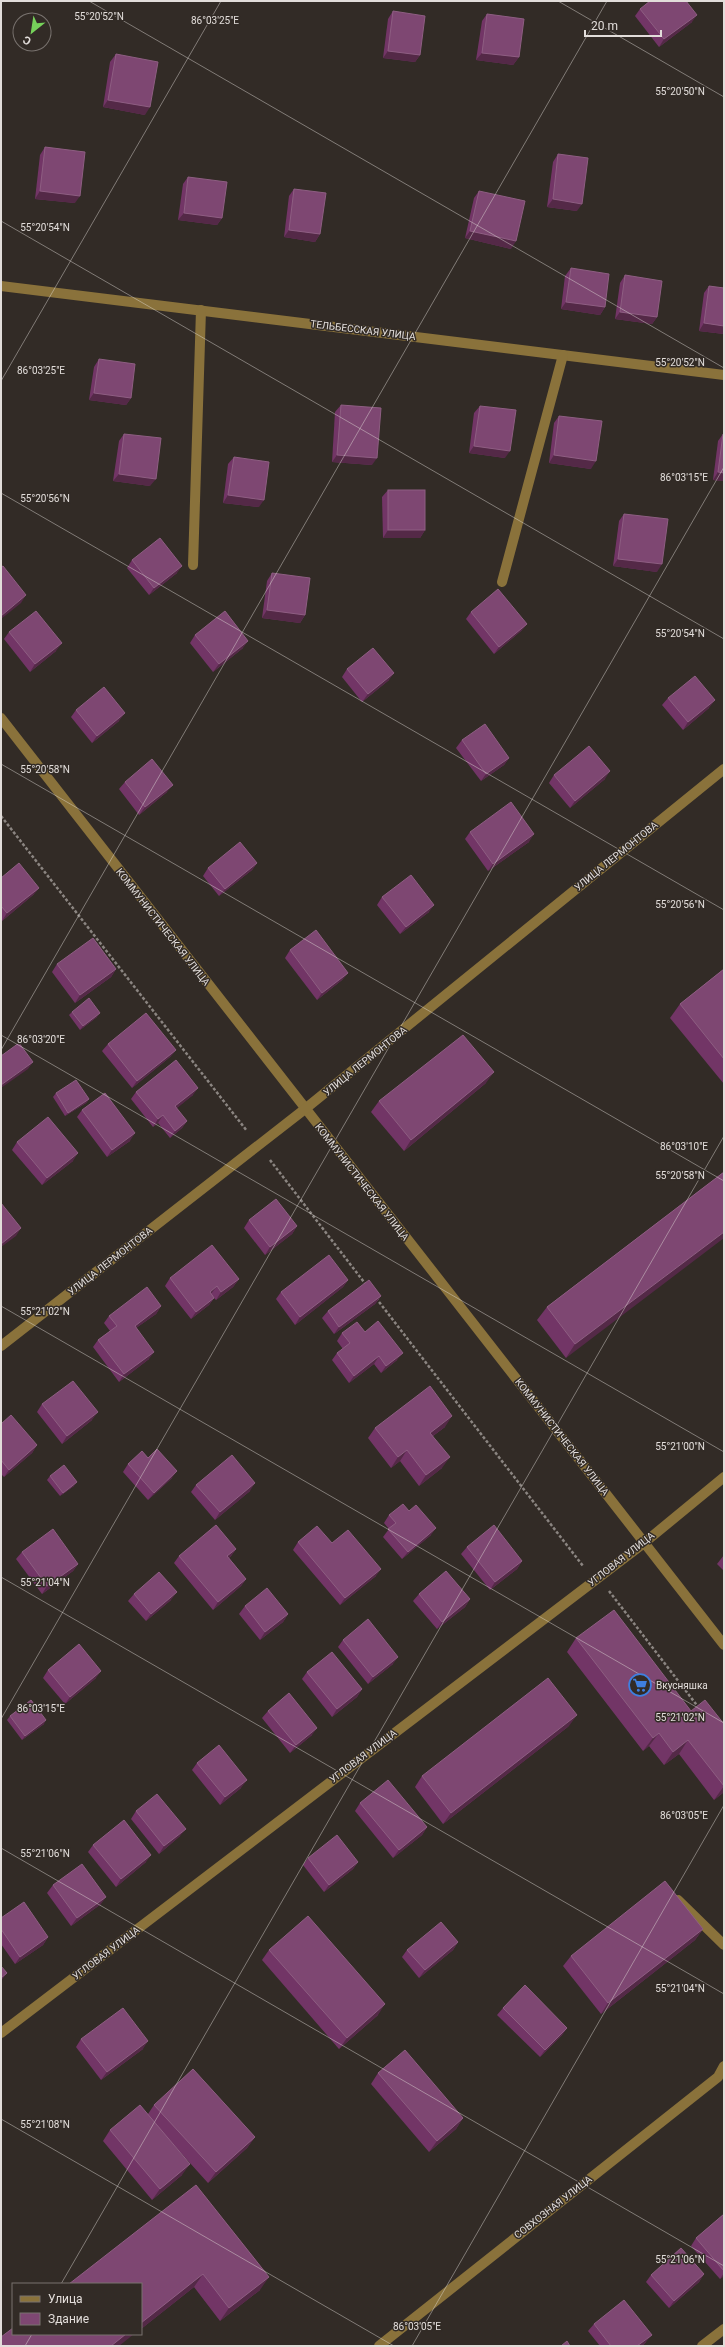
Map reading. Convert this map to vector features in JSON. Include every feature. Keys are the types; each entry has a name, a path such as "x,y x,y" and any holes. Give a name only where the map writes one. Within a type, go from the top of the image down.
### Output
{"street":[{"name":"ТЕЛЬБЕССКАЯ УЛИЦА","path":"1,286 724,375"},
{"path":"193,565 201,310"},
{"path":"502,582 563,355"},
{"name":"КОММУНИСТИЧЕСКАЯ УЛИЦА","path":"1,718 724,1646"},
{"name":"УЛИЦА ЛЕРМОНТОВА","path":"1,1346 305,1109 724,769"},
{"name":"УГЛОВАЯ УЛИЦА","path":"1,2032 644,1542 724,1477"},
{"path":"676,1898 724,1945"},
{"name":"СОВХОЗНАЯ УЛИЦА","path":"379,2346 718,2077 724,2066"},
{"path":"702,2346 724,2329"}],"path":[{"path":"1,816 370,1290"},
{"path":"375,1297 594,1580 607,1588 700,1710"}],"building":[{"path":"650,1 686,1 697,15 664,39 640,9"},
{"path":"393,11 425,16 420,55 388,51"},
{"path":"487,14 524,19 519,57 482,53"},
{"path":"116,54 158,62 150,107 108,100"},
{"path":"45,147 85,152 80,196 40,191"},
{"path":"558,154 588,158 582,204 553,199"},
{"path":"188,177 227,182 222,218 184,213"},
{"path":"294,189 326,193 320,234 289,230"},
{"path":"479,191 525,201 516,241 470,231"},
{"path":"571,268 609,274 605,307 566,302"},
{"path":"625,275 662,281 657,317 620,312"},
{"path":"709,286 724,288 724,326 704,323"},
{"path":"99,359 135,364 131,398 94,393"},
{"path":"341,405 381,408 377,458 337,455"},
{"path":"480,406 516,410 510,451 474,446"},
{"path":"559,416 602,421 596,461 554,455"},
{"path":"124,434 161,438 156,479 119,474"},
{"path":"724,434 724,473 718,472"},
{"path":"234,457 269,462 264,500 228,495"},
{"path":"388,490 425,490 425,530 388,530"},
{"path":"624,514 668,519 662,564 618,559"},
{"path":"160,538 182,566 154,588 132,560"},
{"path":"3,566 26,595 1,616 1,567"},
{"path":"272,573 310,578 305,615 267,610"},
{"path":"498,589 527,624 499,647 471,612"},
{"path":"36,611 62,643 35,664 9,632"},
{"path":"225,611 248,641 219,664 195,635"},
{"path":"373,648 394,673 368,694 347,669"},
{"path":"695,676 715,700 688,722 668,698"},
{"path":"104,687 125,713 97,736 76,710"},
{"path":"485,724 509,758 486,774 462,740"},
{"path":"589,746 610,771 575,801 554,775"},
{"path":"152,759 173,785 145,807 125,782"},
{"path":"511,802 534,834 493,864 470,832"},
{"path":"240,842 257,863 225,889 208,868"},
{"path":"19,863 39,888 7,913 1,906 1,878"},
{"path":"411,875 434,905 406,927 382,897"},
{"path":"316,930 348,973 322,993 290,950"},
{"path":"93,938 116,969 80,995 57,964"},
{"path":"724,969 724,1059 680,1004"},
{"path":"89,998 100,1013 83,1026 72,1012"},
{"path":"146,1013 176,1050 137,1081 108,1044"},
{"path":"463,1035 494,1072 411,1140 379,1101"},
{"path":"19,1043 33,1062 1,1085 1,1056"},
{"path":"176,1060 198,1088 175,1106 187,1121 175,1131 163,1115 158,1119 136,1092"},
{"path":"76,1080 89,1099 68,1113 56,1093"},
{"path":"105,1093 135,1133 112,1150 82,1110"},
{"path":"48,1117 78,1153 47,1178 17,1142"},
{"path":"724,1172 724,1232 575,1344 547,1307"},
{"path":"276,1199 297,1226 270,1247 249,1220"},
{"path":"1,1203 21,1228 1,1244"},
{"path":"212,1245 239,1279 221,1292 217,1286 210,1292 214,1298 196,1312 170,1278"},
{"path":"329,1255 348,1280 300,1317 281,1292"},
{"path":"369,1280 381,1296 339,1327 328,1311"},
{"path":"147,1287 161,1306 135,1326 154,1352 124,1374 98,1340 117,1326 109,1316"},
{"path":"378,1321 403,1353 386,1366 379,1356 354,1376 337,1353 350,1343 342,1333 357,1322 365,1332"},
{"path":"73,1381 98,1412 67,1436 42,1404"},
{"path":"430,1386 452,1416 430,1433 450,1457 426,1475 407,1450 398,1457 375,1428"},
{"path":"11,1415 37,1445 9,1470 1,1460 1,1424"},
{"path":"157,1449 177,1471 154,1493 128,1464 142,1451 148,1458"},
{"path":"232,1455 255,1483 220,1512 196,1485"},
{"path":"64,1465 77,1482 63,1493 50,1476"},
{"path":"403,1504 409,1511 416,1505 436,1528 408,1552 388,1529 396,1523 389,1515"},
{"path":"216,1525 236,1549 227,1556 246,1579 218,1602 179,1556"},
{"path":"494,1525 522,1561 495,1582 467,1547"},
{"path":"317,1526 332,1543 348,1530 381,1569 345,1598 298,1542"},
{"path":"53,1529 78,1564 47,1586 22,1552"},
{"path":"446,1571 470,1599 442,1622 419,1594"},
{"path":"159,1572 177,1592 151,1614 134,1594"},
{"path":"267,1588 288,1614 265,1632 245,1606"},
{"path":"614,1610 691,1711 705,1700 724,1724 724,1786 688,1740 673,1752 659,1733 653,1738 576,1638"},
{"path":"368,1619 398,1657 373,1677 343,1640"},
{"path":"79,1644 101,1671 70,1697 48,1670"},
{"path":"332,1652 362,1689 337,1709 307,1672"},
{"path":"548,1678 577,1715 451,1813 422,1776"},
{"path":"289,1693 317,1728 296,1745 268,1711"},
{"path":"31,1700 46,1720 25,1736 10,1716"},
{"path":"219,1745 247,1780 225,1797 197,1763"},
{"path":"388,1780 427,1827 399,1850 360,1803"},
{"path":"157,1794 186,1829 164,1846 136,1811"},
{"path":"124,1820 151,1855 121,1879 93,1845"},
{"path":"337,1835 358,1862 329,1885 308,1858"},
{"path":"82,1864 106,1897 77,1918 53,1885"},
{"path":"665,1881 703,1929 608,2003 571,1956"},
{"path":"24,1902 48,1937 20,1957 1,1929 1,1918"},
{"path":"308,1916 385,2004 347,2038 269,1950"},
{"path":"441,1922 458,1942 425,1970 407,1950"},
{"path":"1,1966 7,1973 1,1978"},
{"path":"525,1985 567,2028 545,2050 503,2008"},
{"path":"123,2008 148,2041 107,2072 81,2039"},
{"path":"405,2050 463,2118 437,2141 378,2073"},
{"path":"193,2069 255,2137 216,2172 154,2105"},
{"path":"140,2105 190,2164 160,2189 110,2130"},
{"path":"196,2185 269,2277 229,2308 203,2274 142,2322 142,2283 70,2283"},
{"path":"724,2214 724,2271 696,2238"},
{"path":"681,2248 704,2274 674,2301 651,2275"},
{"path":"624,2300 652,2335 637,2346 611,2346 594,2324"},
{"path":"12,2329 12,2335 125,2335 111,2346 1,2346 1,2337"},
{"path":"567,2341 570,2346 561,2346"}],"place":[{"name":"Вкусняшка","path":"640,1685"}]}
